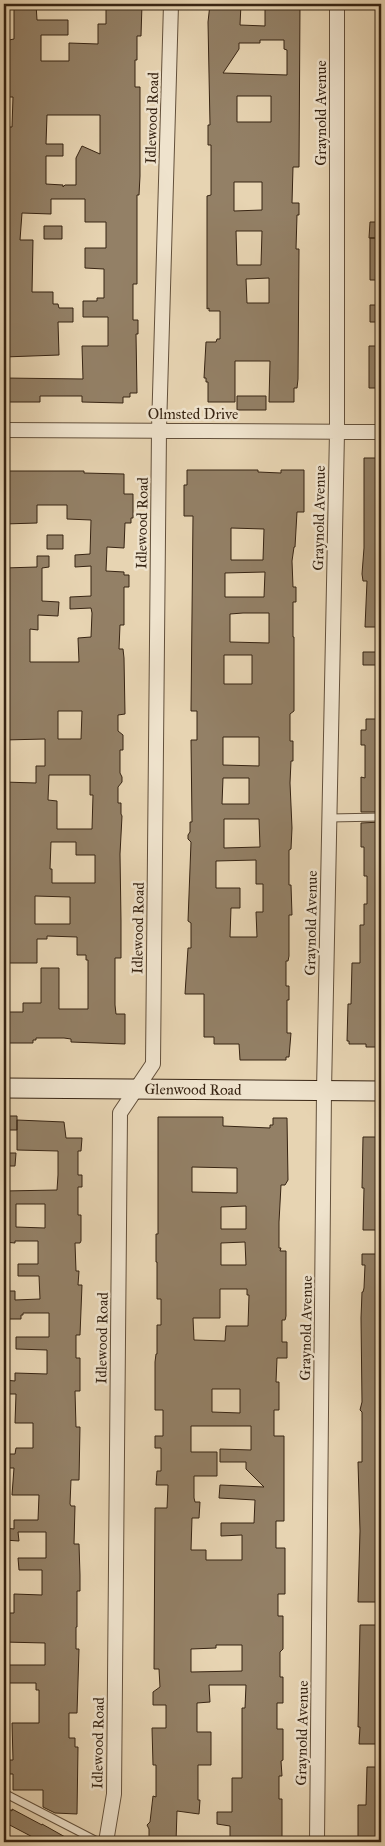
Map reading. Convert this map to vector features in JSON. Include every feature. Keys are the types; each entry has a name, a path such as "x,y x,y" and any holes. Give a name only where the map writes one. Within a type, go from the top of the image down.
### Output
{"street":[{"name":"Idlewood Road","path":"106,1842 114,1794 120,1113 153,1064 159,430 171,4"},
{"name":"Graynold Avenue","path":"317,1842 324,1091 337,432 337,4"},
{"name":"Olmsted Drive","path":"4,430 381,432"},
{"name":"Glenwood Road","path":"4,1088 381,1091"}],"lane":[{"path":"330,818 381,817"},
{"path":"4,1793 99,1842"}],"building":[{"path":"14,4 36,4 37,20 68,20 68,35 41,35 41,61 69,61 69,43 98,44 98,24 106,24 106,4 142,4 141,36 137,36 137,60 135,60 135,87 140,87 137,284 133,284 133,320 138,320 138,334 136,334 137,393 130,393 130,397 123,397 123,403 82,402 82,396 40,396 40,402 4,402 4,378 83,379 82,346 108,346 108,317 83,317 83,301 97,301 97,298 104,298 104,269 85,268 85,248 106,248 106,222 85,222 85,199 51,199 51,214 22,213 20,240 33,240 32,292 53,292 53,304 58,304 59,308 73,308 73,322 58,322 59,355 4,357 4,234 7,234 7,207 4,207 4,127 12,127 13,97 4,97 4,41 14,39","holes":["47,115 100,115 100,154 82,146 76,158 76,185 65,185 63,187 63,185 46,184 46,156 63,156 63,144 46,144"]},
{"path":"210,4 241,4 240,25 265,26 265,4 300,4 299,167 293,167 292,203 299,203 296,249 299,249 298,379 297,388 294,388 294,402 269,402 270,361 235,361 235,402 208,402 208,382 204,378 206,342 216,342 217,339 220,339 220,311 209,311 209,308 207,309 207,196 211,195 211,145 208,145 208,125 210,125 208,22","holes":["260,40 284,40 284,49 287,50 287,75 223,73 239,49 239,43 260,43","237,96 271,96 271,122 237,122","234,182 262,182 262,210 234,211","236,231 262,231 261,265 237,265","269,278 269,303 247,303 246,279"]},
{"path":"370,222 381,222 381,238 369,238"},
{"path":"44,226 62,226 62,239 44,239"},
{"path":"370,238 381,238 381,280 370,280"},
{"path":"370,305 381,305 381,322 370,322"},
{"path":"369,346 381,346 381,388 369,388"},
{"path":"237,396 266,396 266,410 237,410"},
{"path":"364,458 381,458 381,627 365,627 367,581 363,581 362,574 364,548"},
{"path":"187,470 258,470 258,472 281,473 281,470 304,470 304,512 297,512 295,547 292,561 293,587 296,587 296,602 293,602 294,711 290,714 290,741 293,741 290,783 292,828 291,849 289,850 289,885 291,885 292,915 289,915 289,956 288,961 286,961 286,986 289,986 287,1033 291,1033 289,1057 286,1057 286,1060 240,1060 239,1044 214,1044 214,1037 204,1037 204,994 185,994 188,948 191,948 191,923 188,921 191,842 188,839 188,835 190,832 190,822 192,822 191,740 197,740 197,711 191,711 193,516 184,516 184,485 187,485","holes":["231,528 264,529 263,560 231,560","265,572 264,597 225,597 225,573","269,613 269,643 230,642 230,614","224,655 252,655 252,684 224,684","223,737 259,737 259,766 223,765","223,778 249,778 249,804 222,804","224,819 259,819 260,847 224,848","256,860 256,884 263,884 263,912 256,912 257,937 230,937 231,908 240,908 240,888 216,888 216,861"]},
{"path":"4,471 84,471 84,473 124,474 124,494 133,494 133,518 131,518 131,523 125,523 124,548 107,547 106,571 124,572 124,575 129,575 129,587 124,587 124,625 120,625 119,649 123,649 124,658 125,714 118,715 118,731 123,735 123,750 120,750 122,782 118,787 118,803 121,803 122,816 120,854 121,958 115,958 116,1014 125,1014 125,1044 71,1042 71,1039 64,1038 36,1038 36,1040 33,1040 33,1043 4,1043 4,1012 23,1012 23,1003 41,1003 41,968 59,968 59,1009 88,1009 88,960 86,960 86,955 77,955 77,937 47,936 47,939 37,939 37,963 4,963 4,782 36,783 36,766 45,766 45,739 4,740 4,568 37,567 37,556 49,556 49,567 42,568 42,601 59,602 58,616 38,615 38,630 30,629 30,662 79,662 78,638 91,637 92,613 91,608 70,609 70,597 91,596 91,566 75,567 75,555 90,554 91,520 67,519 67,505 37,505 37,523 4,524","holes":["58,711 82,711 81,739 58,739","49,775 90,775 90,795 93,795 92,829 57,829 57,801 48,800","51,842 76,842 76,855 95,855 95,883 52,883 52,869 50,869","35,896 70,897 70,924 35,924"]},
{"path":"47,535 63,535 63,549 47,549"},
{"path":"363,652 381,652 381,665 363,665"},
{"path":"366,719 381,719 381,812 361,812 361,777 365,778 365,745 361,745 361,730 366,730"},
{"path":"381,822 381,1006 378,1006 378,1047 366,1047 366,1044 349,1044 349,1041 347,1041 348,1004 351,1004 352,963 360,963 360,925 364,925 364,904 367,904 367,876 364,876 364,847 361,847 361,823"},
{"path":"4,1116 17,1116 17,1130 4,1130"},
{"path":"158,1117 223,1117 223,1126 270,1128 270,1125 273,1125 273,1118 287,1118 288,1180 285,1185 281,1185 279,1248 281,1248 280,1251 286,1251 286,1316 285,1320 282,1320 282,1342 287,1342 287,1358 277,1358 276,1382 279,1382 279,1410 274,1410 274,1436 284,1436 284,1521 276,1521 276,1548 285,1548 285,1594 278,1594 278,1616 283,1616 283,1649 280,1652 280,1677 283,1677 283,1703 277,1703 277,1729 283,1729 282,1776 279,1776 279,1799 282,1799 282,1842 230,1842 230,1826 217,1824 217,1812 232,1812 232,1778 242,1778 242,1708 245,1708 246,1685 209,1685 210,1702 197,1703 197,1732 211,1732 211,1765 198,1765 199,1814 177,1811 176,1842 153,1842 153,1839 149,1839 147,1825 150,1822 153,1796 156,1797 156,1765 153,1765 152,1728 166,1728 166,1705 153,1705 153,1692 160,1687 159,1669 154,1669 155,1508 167,1508 168,1485 156,1485 157,1471 161,1471 161,1448 155,1448 155,1436 163,1436 163,1410 155,1410 157,1325 161,1325 161,1299 157,1299 156,1234 158,1234","holes":["192,1167 237,1168 237,1193 192,1192","246,1206 246,1229 221,1229 221,1207","245,1242 246,1265 221,1265 221,1243","220,1289 247,1289 247,1295 249,1295 248,1326 226,1326 225,1341 194,1340 193,1318 220,1318","212,1389 240,1389 240,1413 212,1412","191,1426 251,1426 251,1450 220,1449 220,1462 246,1462 246,1469 264,1487 220,1485 219,1498 255,1500 254,1523 221,1523 221,1536 242,1535 242,1560 206,1560 206,1550 191,1550 192,1518 199,1518 200,1502 195,1502 194,1498 194,1476 217,1476 217,1452 191,1452","216,1645 242,1645 242,1671 191,1672 191,1649 216,1648"]},
{"path":"17,1120 64,1122 66,1138 82,1138 81,1151 78,1151 78,1175 82,1175 82,1187 78,1187 78,1215 81,1215 81,1241 80,1243 75,1243 76,1271 79,1271 78,1285 82,1285 80,1335 76,1335 76,1358 80,1358 80,1391 75,1391 76,1427 80,1427 79,1480 71,1480 70,1504 75,1506 74,1544 79,1544 80,1575 80,1591 77,1591 76,1627 76,1649 79,1649 77,1713 69,1713 69,1738 75,1738 75,1747 78,1747 77,1814 55,1813 43,1807 43,1790 13,1790 13,1774 4,1774 4,1760 13,1760 12,1723 39,1723 39,1690 36,1690 36,1683 4,1683 4,1665 45,1665 45,1643 4,1642 4,1613 14,1613 14,1594 42,1595 42,1570 19,1570 18,1558 46,1558 46,1532 18,1532 19,1541 4,1540 4,1528 14,1529 14,1520 38,1520 39,1495 12,1495 14,1468 4,1468 4,1454 15,1454 16,1448 33,1448 33,1423 15,1423 16,1394 4,1394 4,1380 15,1381 15,1373 47,1374 47,1350 16,1349 16,1337 49,1337 49,1313 23,1313 21,1319 4,1319 4,1291 15,1291 15,1300 40,1299 39,1276 18,1276 18,1264 38,1264 38,1241 4,1242 4,1191 57,1190 58,1175 58,1151 17,1150","holes":["16,1204 45,1204 45,1228 16,1227"]},
{"path":"363,1137 381,1137 381,1230 363,1230"},
{"path":"4,1153 16,1153 15,1166 4,1166"},
{"path":"362,1254 381,1254 381,1602 358,1602 360,1531 358,1462 362,1462 362,1412 360,1410 362,1402 361,1318 365,1265 362,1265"},
{"path":"360,1625 381,1625 381,1744 359,1744"},
{"path":"367,1767 381,1767 381,1842 358,1842 358,1805 366,1805"},
{"path":"4,1806 74,1842 42,1842 4,1822"}]}
